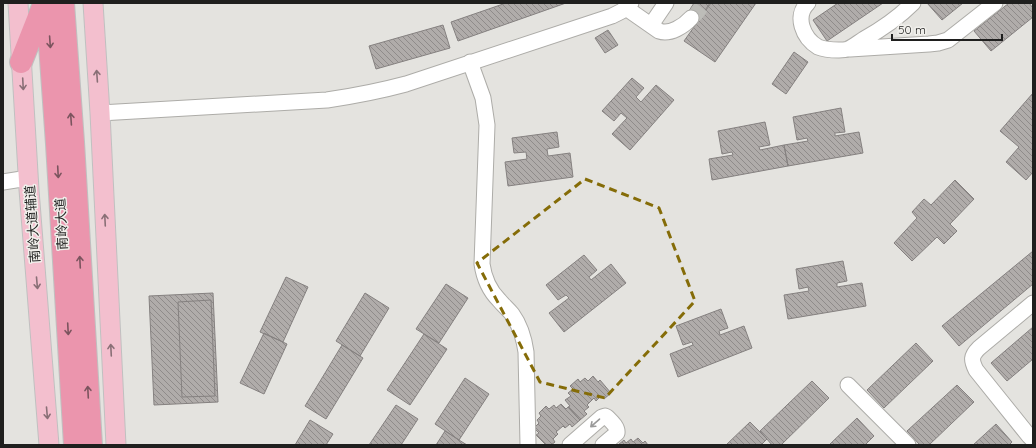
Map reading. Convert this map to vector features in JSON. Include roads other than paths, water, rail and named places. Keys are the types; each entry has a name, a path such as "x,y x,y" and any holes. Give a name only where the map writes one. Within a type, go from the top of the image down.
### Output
{"highway":[{"path":"21,62 46,3"},
{"name":"南岭大道","path":"46,3 58,159 75,445"},
{"name":"南岭大道","path":"63,3 91,445"}],"main road":[{"name":"南岭大道辅道","path":"18,3 28,178 49,445"},
{"path":"93,3 100,113 116,445"}],"street":[{"path":"651,25 666,3"},
{"path":"808,3 801,12 800,20 802,27 805,34 811,41 827,50 938,43 948,40 995,3"},
{"path":"847,49 889,24 913,3"},
{"path":"100,113 327,100 353,96 399,85 612,16 628,5 659,31 665,32 679,28 691,18"},
{"path":"470,62 483,98 487,125 482,264 483,272 485,280 493,294 512,313 524,341 526,352 528,444"},
{"path":"3,182 28,178"},
{"path":"1033,303 979,348 972,358 976,370 1033,440"},
{"path":"848,385 908,445"},
{"path":"570,445 605,416 616,428 617,433 603,445"}],"tunnel":[{"path":"691,18 704,3"}]}
